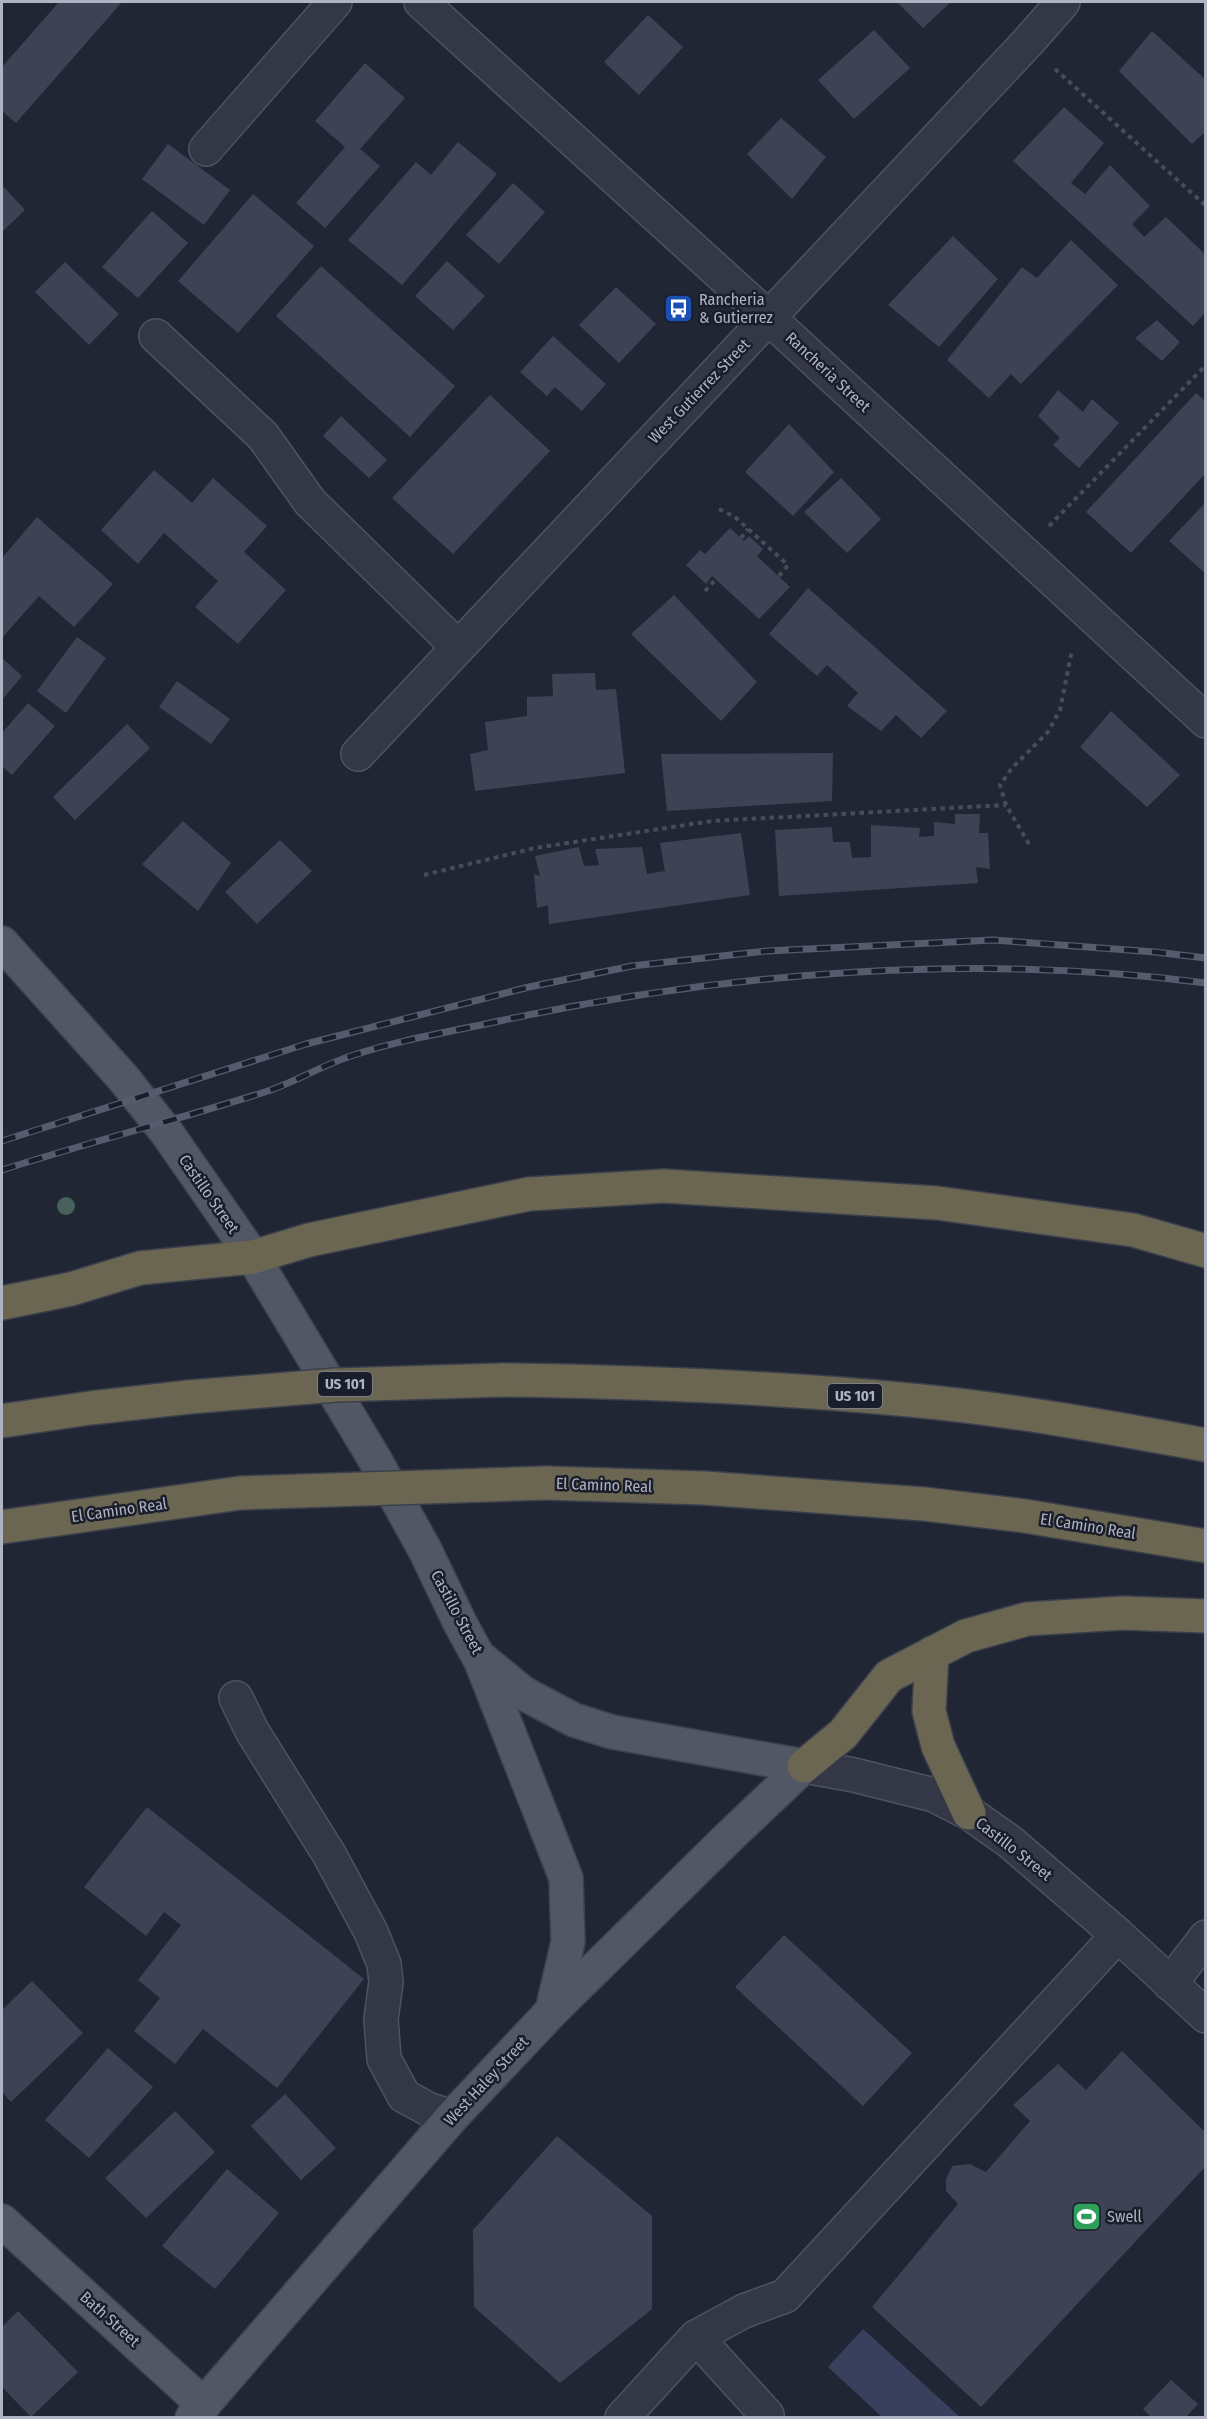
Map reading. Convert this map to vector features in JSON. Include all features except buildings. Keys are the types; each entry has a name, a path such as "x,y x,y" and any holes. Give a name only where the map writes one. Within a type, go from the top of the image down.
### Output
{"highway":[{"path":"2,1303 71,1289 140,1268 253,1257 309,1240 529,1194 664,1186 937,1203 1133,1230 1206,1251"},
{"name":"US 101","path":"2,1421 189,1397 336,1384 502,1380 690,1385 910,1400 1011,1412 1206,1445"},
{"name":"El Camino Real","path":"2,1527 240,1493 546,1483 704,1488 924,1504 1036,1518 1206,1546"},
{"path":"804,1766 843,1734 889,1676 966,1636 1027,1619 1123,1613 1206,1616"},
{"path":"932,1653 929,1711 938,1746 969,1813"}],"main road":[{"name":"Castillo Street","path":"2,943 124,1079 167,1133 253,1257 374,1458 425,1550 478,1656 523,1693 574,1720 612,1732 804,1766"},
{"path":"478,1656 566,1878 568,1942 552,2011"},
{"name":"West Haley Street","path":"205,2413 239,2360 452,2117 552,2011 804,1766"},
{"name":"Bath Street","path":"2,2221 205,2413"}],"street":[{"path":"206,149 335,2"},
{"name":"Rancheria Street","path":"421,2 769,318 1206,721"},
{"name":"West Gutierrez Street","path":"358,754 1028,43 1063,2"},
{"path":"156,336 263,436 310,502 458,646"},
{"path":"236,1698 252,1731 329,1854 371,1932 384,1964 386,1982 381,2030 384,2059 404,2096 430,2110 452,2117"},
{"name":"Castillo Street","path":"804,1766 854,1775 934,1795 969,1813 1009,1841 1118,1935 1206,2016"},
{"path":"621,2418 696,2337 744,2312 785,2296 1118,1935"},
{"path":"1170,1984 1206,1937"},
{"path":"696,2337 767,2415"}],"path":[{"path":"1028,43 1206,206"},
{"path":"1023,552 1206,365"},
{"path":"719,509 735,518 757,541 788,565 779,576"},
{"path":"741,538 748,529"},
{"path":"705,591 716,579"},
{"path":"1029,844 1006,805 1000,785 1012,768 1048,732 1060,710 1080,605"},
{"path":"424,875 535,848 712,821 1006,805"}],"water":[{"path":"863,2329 960,2417 882,2417 828,2367"}],"railway":[{"path":"2,1141 306,1044 529,987 632,966 767,951 993,940 1206,958"},
{"path":"2,1170 268,1091 372,1049 589,1003 764,979 854,972 943,969 1032,969 1120,974 1206,983"}],"place":[{"name":"Rancheria & Gutierrez","path":"678,308"},
{"name":"Swell","path":"1086,2216"}]}
